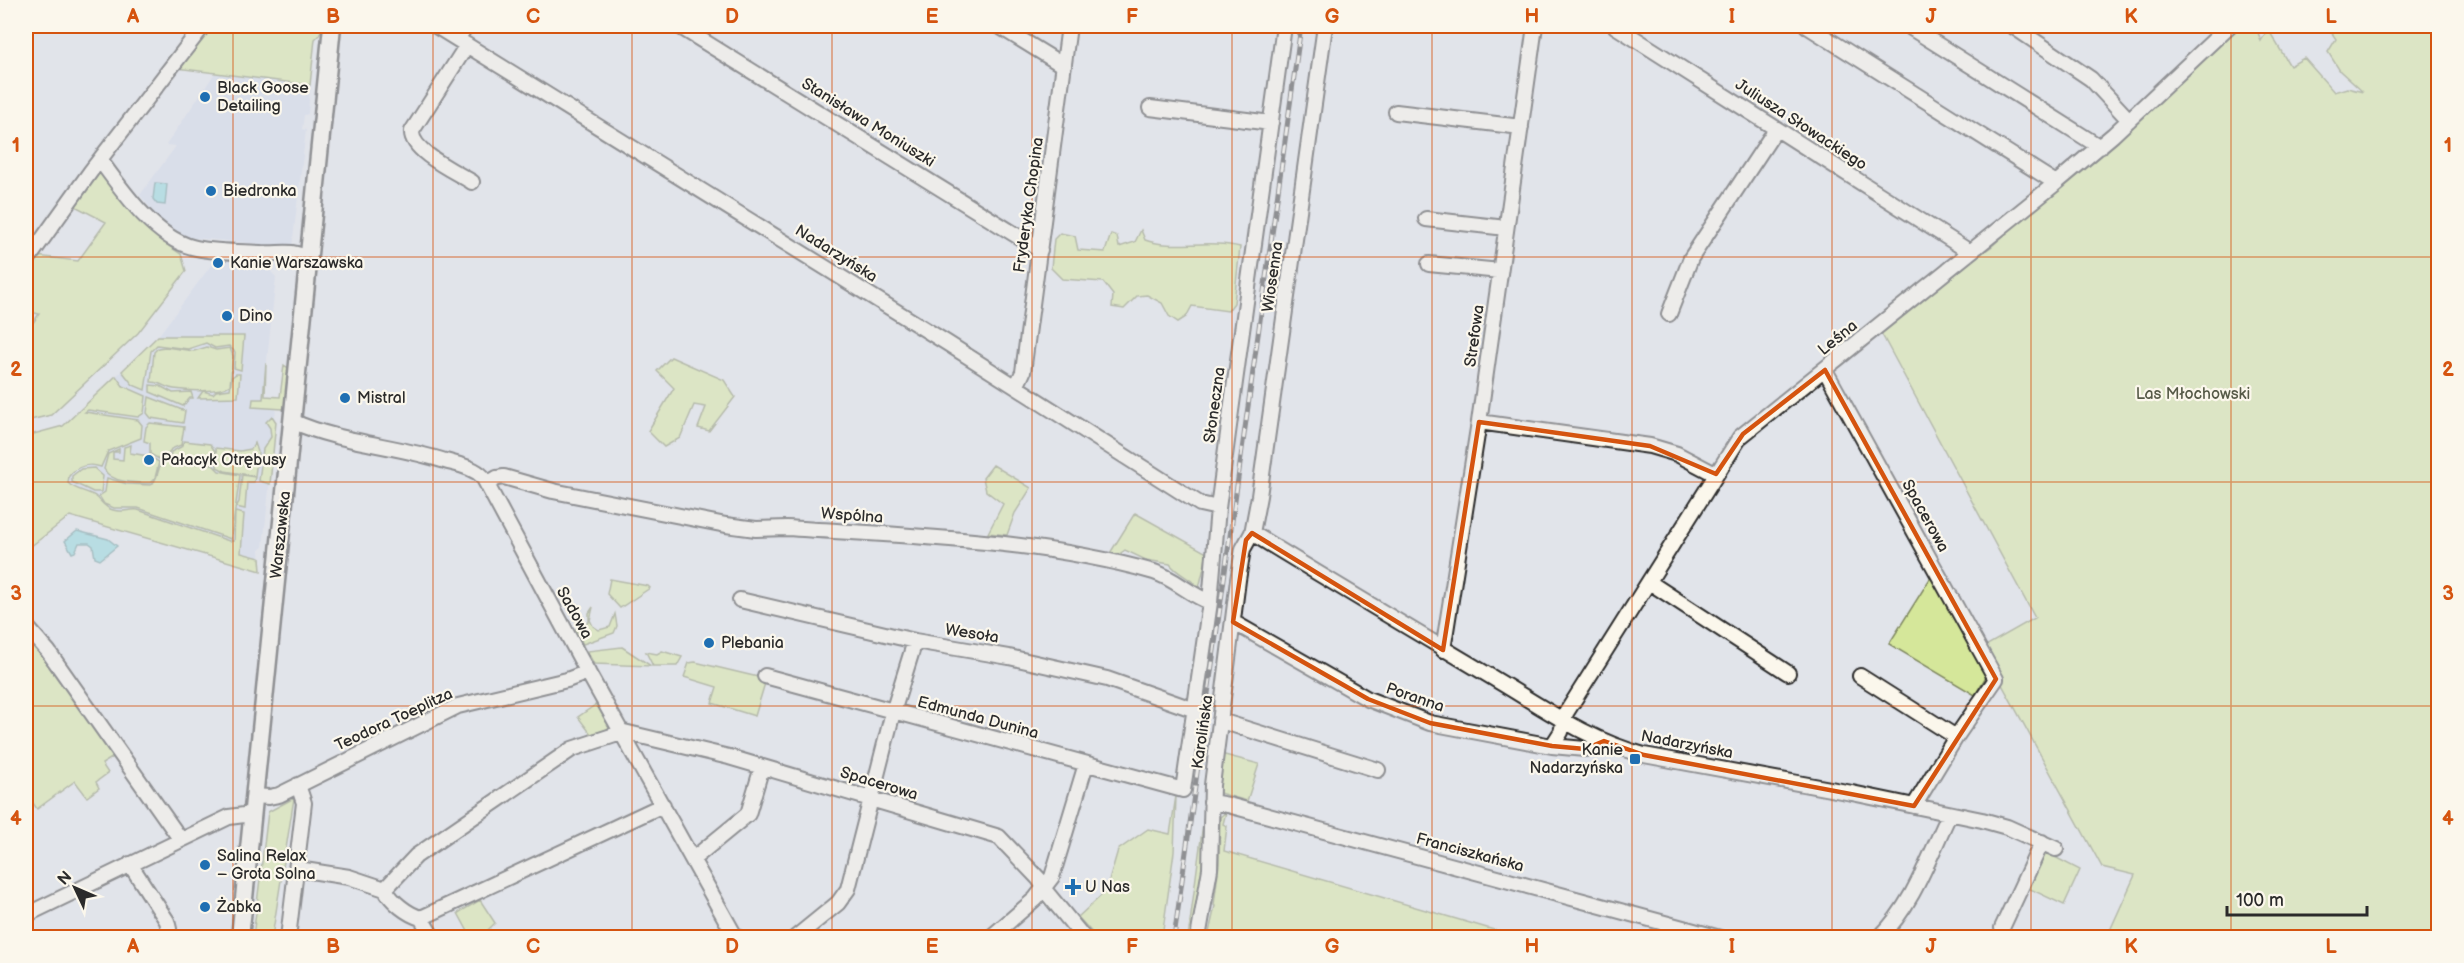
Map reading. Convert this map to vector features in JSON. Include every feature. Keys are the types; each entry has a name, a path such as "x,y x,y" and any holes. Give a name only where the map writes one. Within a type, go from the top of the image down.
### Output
{"main road":[{"name":"Warszawska","path":"240,938 332,26"}],"street":[{"path":"26,262 100,160 203,26"},
{"name":"Nadarzyńska","path":"436,26 1200,504 1218,508"},
{"path":"466,26 462,42 412,131 412,137 419,149 472,182"},
{"name":"Stanisława Moniuszki","path":"679,26 1040,249"},
{"path":"999,26 1064,66"},
{"name":"Fryderyka Chopina","path":"1016,387 1023,372 1069,26"},
{"name":"Słoneczna","path":"1183,790 1210,602 1218,508 1284,26"},
{"name":"Wiosenna","path":"1252,532 1326,26"},
{"name":"Strefowa","path":"1443,650 1479,422 1535,26"},
{"name":"Juliusza Słowackiego","path":"1615,26 1970,252"},
{"path":"1807,26 2056,183"},
{"path":"1908,26 2100,147"},
{"name":"Leśna","path":"1552,746 1561,732 1563,720 1715,474 1743,434 2100,147 2229,26"},
{"path":"2014,27 2091,79 2129,120"},
{"path":"1150,108 1271,123"},
{"path":"1396,112 1521,127"},
{"path":"1670,314 1691,258 1776,129"},
{"path":"100,160 149,219 170,238 192,247 209,250 267,254 296,252 309,259"},
{"path":"1426,219 1506,228"},
{"path":"1429,264 1500,271"},
{"name":"Spacerowa","path":"1825,370 1996,679 1956,737"},
{"name":"Sadowa","path":"292,421 307,427 433,457 466,467 482,475 588,672 736,938"},
{"path":"1479,422 1650,446 1677,454 1715,474"},
{"name":"Wspólna","path":"488,484 497,478 504,477 553,491 736,526 976,542 1050,552 1156,573 1210,602"},
{"name":"Nadarzyńska","path":"1252,532 1443,650 1602,741 1644,755 1763,776 2007,827 2056,849"},
{"name":"Karolińska","path":"1198,938 1210,869 1211,802 1233,622 1243,549 1252,532"},
{"path":"1649,582 1788,672"},
{"name":"Wesoła","path":"740,600 915,641 1009,657 1107,679 1195,710"},
{"name":"Poranna","path":"1233,622 1368,699 1430,723 1552,746 1585,749 1594,747 1602,741"},
{"path":"26,626 48,651 181,840"},
{"path":"795,938 838,903 848,889 893,712 915,641"},
{"name":"Teodora Toeplitza","path":"254,796 276,796 458,706 562,682 588,672"},
{"name":"Edmunda Dunina","path":"765,676 1183,790"},
{"path":"1860,676 1956,737 1914,806"},
{"path":"1221,721 1378,770"},
{"path":"387,893 416,856 572,749 621,732"},
{"name":"Spacerowa","path":"621,732 643,735 762,767 1001,838 1045,888 1084,938"},
{"path":"990,938 1045,888 1056,868 1086,765"},
{"path":"693,859 748,814 762,767"},
{"path":"288,938 298,869 304,803 298,785"},
{"name":"Franciszkańska","path":"1211,802 1720,938"},
{"path":"298,869 349,877 387,893 413,916 421,918 663,805"},
{"path":"26,915 233,816 252,814"},
{"path":"1879,938 1895,921 1908,900 1949,815"},
{"path":"2002,928 2042,842"},
{"path":"130,864 167,921 169,929 166,938"},
{"path":"421,918 433,938"}],"highlighted area":[{"path":"1825,370 1996,679 1914,806 1644,755 1604,741 1585,749 1552,746 1430,723 1368,699 1233,622 1246,540 1252,533 1443,650 1479,422 1650,446 1716,474 1743,434"}],"shaded area":[{"path":"215,73 310,85 308,114 304,115 302,129 306,130 292,247 185,237 163,224 140,195 176,146 166,145"},
{"name":"Pałacyk Otrębusy","path":"223,259 262,262 276,277 263,397 279,397 274,420 276,422 263,547 260,549 261,571 26,503 26,436 64,426 158,336 212,264"}],"green space":[{"path":"209,26 323,26 315,39 310,85 176,68"},
{"name":"Las Młochowski","path":"2235,26 2257,26 2261,41 2268,29 2290,66 2304,58 2334,92 2347,88 2363,92 2340,71 2328,52 2336,39 2327,26 2438,26 2438,937 2107,937 2135,875 2102,867 1982,648 2035,618 1880,331 1924,293 1991,247"},
{"path":"95,174 105,175 161,241 181,254 186,271 138,333 51,415 26,421 26,333 39,314 26,311 26,270 36,256 78,261 106,222 73,205"},
{"path":"1141,230 1145,240 1155,243 1216,244 1240,247 1234,303 1228,311 1192,306 1186,317 1178,322 1169,316 1162,303 1147,295 1137,296 1124,309 1112,307 1113,295 1103,282 1062,279 1051,268 1054,239 1060,233 1075,236 1078,250 1105,252 1111,234 1117,236 1119,247 1135,242"},
{"path":"158,336 244,336 241,370 234,368 235,352 229,346 215,348 206,343 188,349 157,345 151,351 145,390 133,385 122,371"},
{"path":"207,347 216,350 230,348 233,356 230,385 225,388 195,391 171,388 151,382 154,352 158,348 194,351"},
{"path":"671,357 724,380 735,397 709,431 698,428 706,407 694,405 680,438 664,447 648,431 674,388 657,371"},
{"path":"266,363 265,396 280,397 284,365 291,370 287,405 283,409 252,407 253,399 263,399"},
{"path":"240,374 238,397 198,398 203,391 213,394 216,391 230,389 232,377"},
{"path":"116,376 123,386 146,396 144,413 138,417 88,410 85,412 138,420 142,425 141,438 108,451 101,467 88,465 76,469 69,476 68,483 95,496 110,509 138,510 229,541 234,541 235,512 244,514 241,553 260,558 261,571 70,516 26,550 26,436 63,426"},
{"path":"150,385 160,386 173,393 191,392 193,398 190,398 183,406 150,392"},
{"path":"149,397 185,411 183,423 151,418 147,413"},
{"path":"272,416 276,422 270,484 259,481 263,449 271,437 270,428 266,422"},
{"path":"150,423 184,427 181,445 171,449 164,458 159,459 150,454 150,443 144,441 146,427"},
{"path":"184,441 210,444 215,451 214,463 175,461 170,457 171,452 181,447"},
{"path":"255,443 258,452 255,476 225,471 217,467 216,448 240,451 251,449"},
{"path":"131,445 130,453 149,456 159,462 155,478 150,483 118,480 107,474 104,469 108,454 119,449 119,452 113,452 113,459 123,460 124,447"},
{"path":"166,459 176,463 212,464 219,471 240,475 231,539 138,508 114,508 104,504 99,496 105,492 107,478 127,484 151,485"},
{"path":"993,465 1031,488 1015,513 1007,535 988,533 1003,504 986,491 983,478"},
{"path":"94,468 103,476 101,492 93,492 72,482 72,476 81,469"},
{"path":"242,475 255,477 254,482 247,482 245,509 236,507 239,502"},
{"path":"1135,513 1205,552 1207,555 1199,588 1170,564 1146,560 1125,550 1111,560 1107,558"},
{"path":"1931,577 1987,675 1975,695 1889,644"},
{"path":"610,579 650,588 620,608 607,594"},
{"path":"593,607 590,620 593,626 599,630 610,627 615,614 617,626 614,633 583,644 575,629 589,622 589,613"},
{"path":"38,647 115,756 102,764 108,773 96,782 99,788 87,797 75,781 37,809 26,793 26,650"},
{"path":"622,647 651,666 594,664 587,651"},
{"path":"662,651 682,657 677,666 653,666 646,652 657,654"},
{"path":"695,662 762,678 765,683 755,716 712,703 717,687 684,677 689,663"},
{"path":"598,703 611,725 606,730 591,734 578,717"},
{"path":"1221,754 1259,764 1247,801 1216,792"},
{"path":"1176,796 1174,852 1162,937 1096,937 1078,917 1106,891 1118,850 1148,829 1170,834"},
{"path":"294,798 272,937 253,937 268,812"},
{"path":"1205,808 1206,852 1194,937 1188,938"},
{"path":"1226,812 1223,824 1227,826 1224,851 1518,937 1208,937 1215,906 1220,817"},
{"path":"2043,851 2080,870 2064,905 2026,887"},
{"path":"480,900 495,923 486,932 488,937 471,937 458,913"}],"water":[{"path":"155,183 167,184 165,205 157,204 153,199"},
{"path":"77,531 108,539 117,546 100,560 95,558 93,546 89,543 79,543 75,552 72,553 65,541"}],"railway":[{"path":"1174,938 1301,26"}],"place":[{"name":"Black Goose Detailing","path":"205,97"},
{"name":"Biedronka","path":"211,191"},
{"name":"Kanie Warszawska","path":"218,263"},
{"name":"Dino","path":"227,316"},
{"name":"Mistral","path":"345,398"},
{"name":"Pałacyk Otrębusy","path":"149,460"},
{"name":"Plebania","path":"709,643"},
{"name":"Kanie Nadarzyńska","path":"1635,759"},
{"name":"Salina Relax – Grota Solna","path":"205,865"},
{"name":"U Nas","path":"1073,887"},
{"name":"Żabka","path":"205,907"}]}
